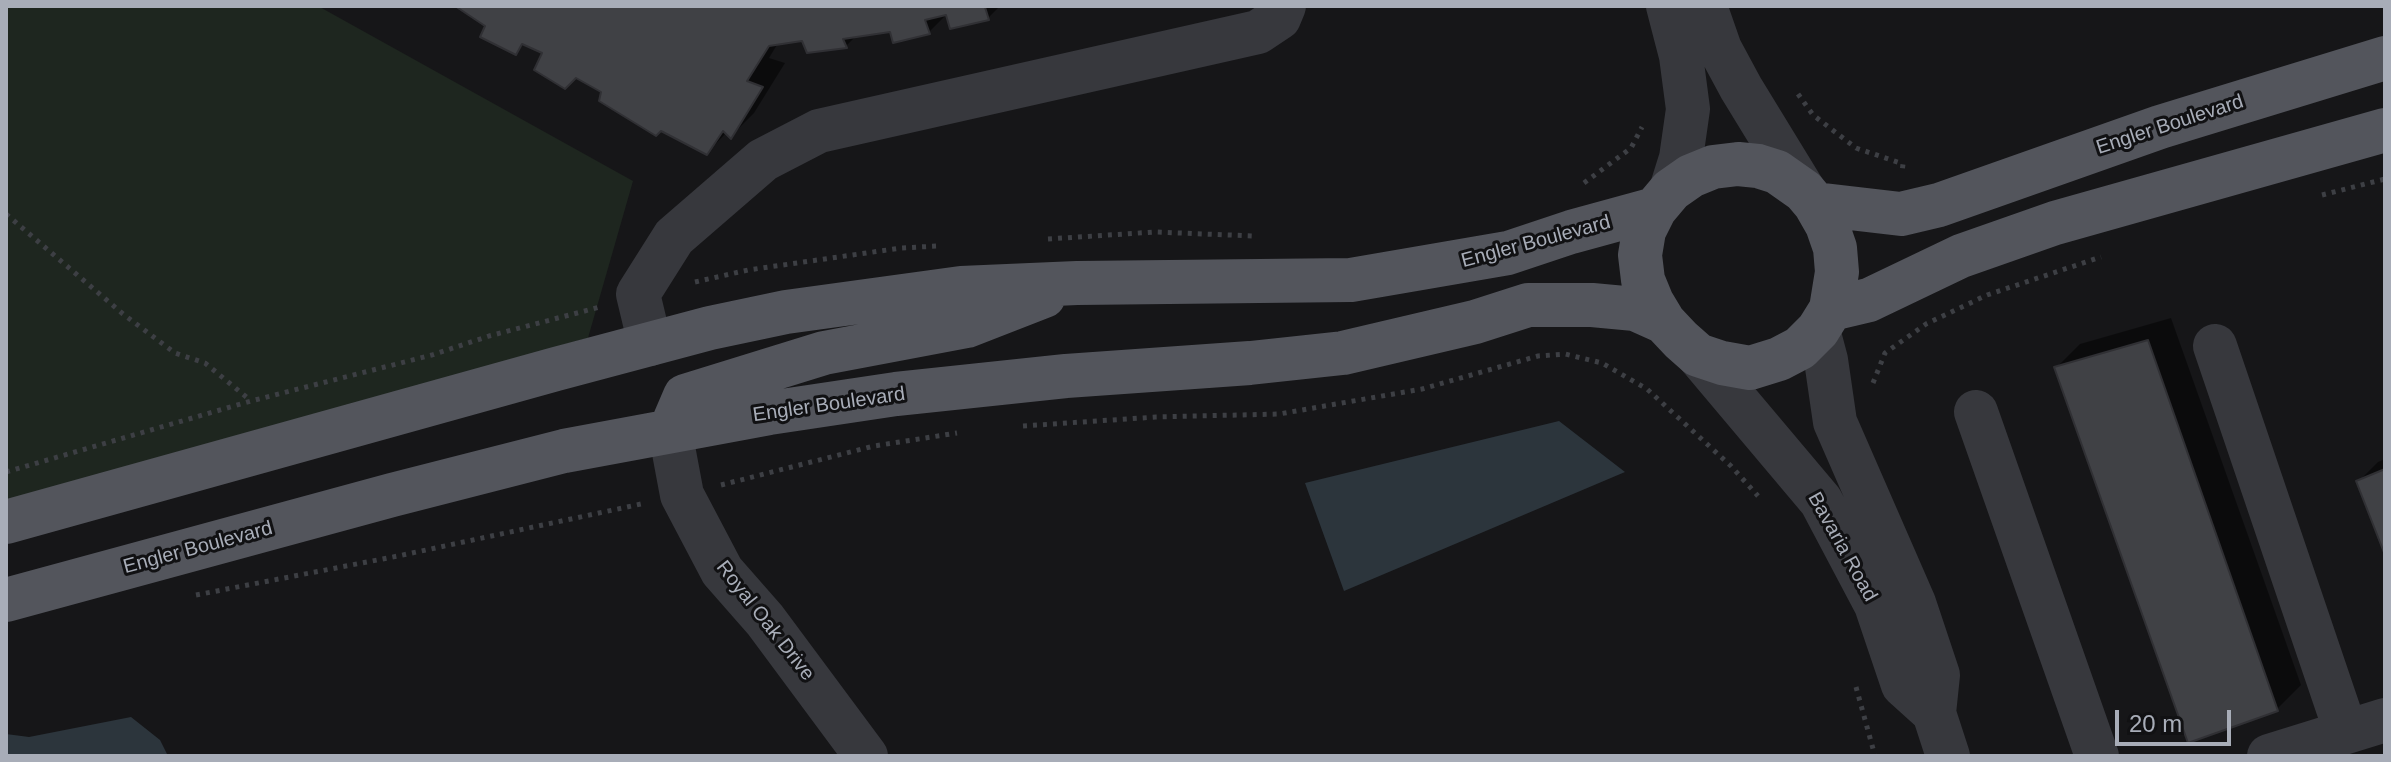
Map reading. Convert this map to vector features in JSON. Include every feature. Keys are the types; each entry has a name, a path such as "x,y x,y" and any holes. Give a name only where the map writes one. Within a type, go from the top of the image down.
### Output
{"main road":[{"name":"Engler Boulevard","path":"1810,198 1901,214 1939,205 2160,127 2385,58"},
{"path":"1825,320 1837,272 1835,248 1827,225 1810,198 1777,172 1738,164 1713,167 1691,176 1663,200 1644,231 1640,255 1643,280 1664,322 1698,355 1750,368 1779,359 1800,348 1825,320 1961,256 2055,223 2385,130"},
{"name":"Engler Boulevard","path":"6,522 710,328 815,308 961,288 1077,283 1351,280 1508,253 1663,200"},
{"path":"670,431 685,396 824,353 967,326 1077,283"},
{"name":"Engler Boulevard","path":"6,600 564,451 769,413 896,394 1066,376 1343,353 1475,322 1528,305 1635,309 1664,322"}],"street":[{"path":"650,344 638,294 674,237 763,160 819,131 1258,32 1279,18 1284,6"},
{"path":"1663,200 1681,158 1688,109 1681,56 1668,6"},
{"path":"1705,6 1720,49 1741,88 1810,198"},
{"name":"Bavaria Road","path":"1825,320 1826,360 1835,422 1914,603 1938,675 1934,713 1948,756"},
{"path":"2215,346 2366,726 2269,756"},
{"name":"Bavaria Road","path":"1698,355 1821,501 1876,605 1903,685 1934,713"},
{"path":"1976,412 2097,756"},
{"name":"Royal Oak Drive","path":"670,431 682,495 722,571 765,620 866,756"}],"path":[{"path":"1572,187 1586,182 1631,148 1646,119"},
{"path":"2312,197 2385,179"},
{"path":"6,214 115,307 175,353 205,363 251,401"},
{"path":"1044,239 1155,232 1260,236"},
{"path":"6,472 251,401 561,319 638,294 748,270 901,248 949,245"},
{"path":"1871,386 1885,353 1926,324 1987,295 2113,253"},
{"path":"1015,427 1156,417 1279,414 1422,389 1538,356 1565,354 1602,363 1647,389 1765,504"},
{"path":"191,596 398,556 682,495 874,446 968,431"},
{"path":"1744,481 1778,449"},
{"path":"1855,684 1875,756"}],"shaded area":[{"path":"6,6 318,6 633,181 588,338 6,500"},
{"path":"1559,421 1625,472 1344,591 1305,483"},
{"path":"131,717 160,740 168,756 6,756 6,734 29,737"}],"building":[{"path":"455,6 989,6 985,7 989,20 950,29 946,15 925,20 930,34 893,43 890,32 843,39 847,48 807,53 802,41 769,46 747,81 763,87 731,139 723,131 707,155 661,131 656,136 599,101 601,92 576,78 565,89 534,70 542,53 522,44 516,55 480,37 485,26"},
{"path":"2148,340 2278,711 2188,743 2054,367"},
{"path":"2385,469 2385,555 2356,481"}]}
